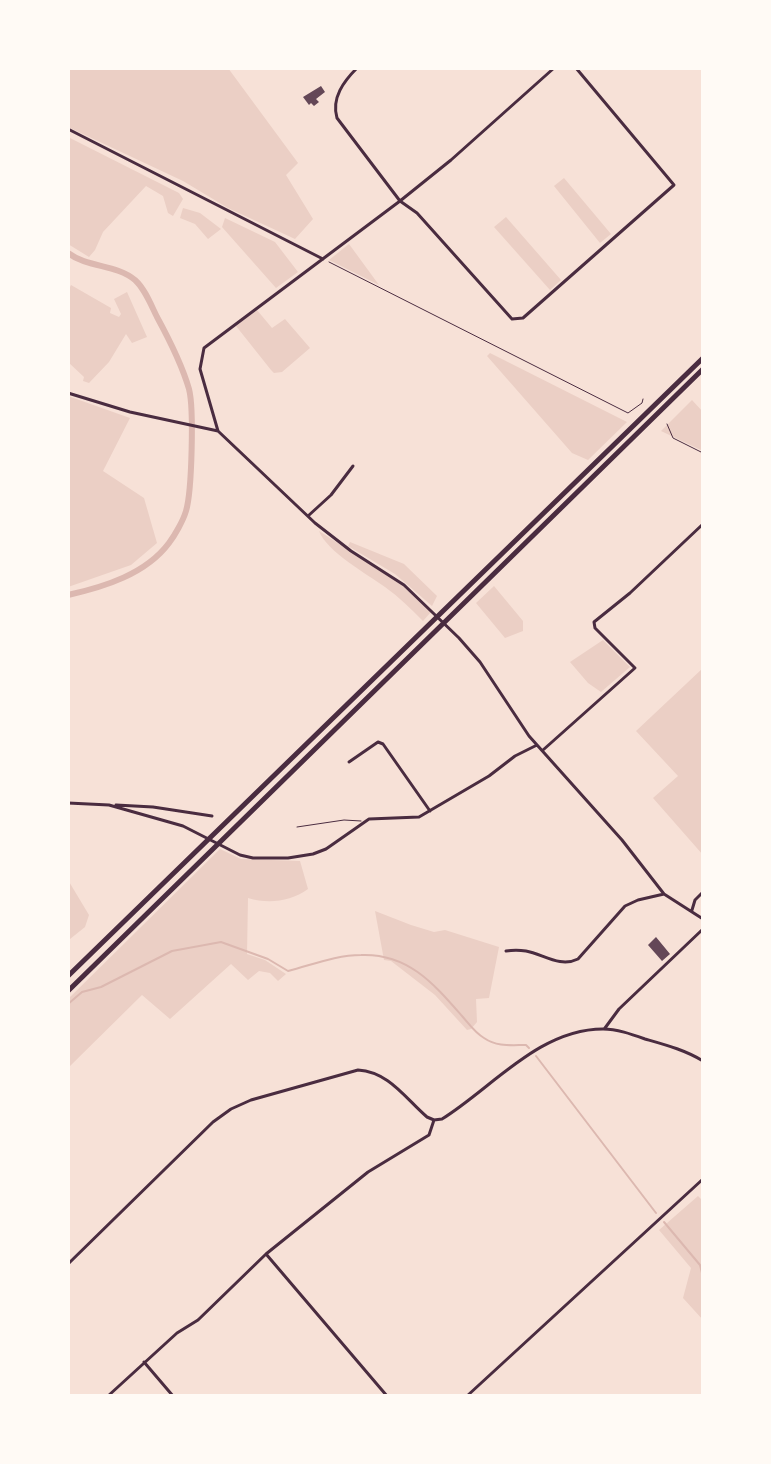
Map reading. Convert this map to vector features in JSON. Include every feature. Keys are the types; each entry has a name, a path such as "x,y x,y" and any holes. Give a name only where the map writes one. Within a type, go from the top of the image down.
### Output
{"highway":[{"path":"68,976 703,358"},
{"path":"68,991 703,369"}],"street":[{"path":"357,68 343,81 335,111 337,118 400,201 417,213 512,319 523,318 674,185 576,68"},
{"path":"218,431 200,369 204,348 400,201 554,68"},
{"path":"68,129 323,259"},
{"path":"68,393 130,412 218,431 308,516 351,551 404,585 480,662 537,745 622,840 664,894 703,919"},
{"path":"308,516 331,495 353,466"},
{"path":"542,751 635,668 595,628 594,622 630,593 703,524"},
{"path":"349,762 378,742 383,744 430,811"},
{"path":"109,805 183,826 230,851 253,858 288,858 326,849 364,821 405,819 430,811 537,745"},
{"path":"68,803 153,807 212,816"},
{"path":"692,910 695,900 703,892"},
{"path":"506,951 525,950 562,962 572,962 625,906 664,894"},
{"path":"605,1029 619,1009 703,929"},
{"path":"68,1264 213,1122 251,1100 358,1070 370,1070 384,1076 427,1117 442,1119 545,1045 584,1032 605,1029 679,1048 703,1061"},
{"path":"108,1396 177,1333 198,1320 266,1254 368,1172 429,1135 434,1120"},
{"path":"467,1396 703,1179"},
{"path":"266,1254 387,1396"},
{"path":"144,1362 173,1396"}],"lane":[{"path":"297,827 344,820 364,821"}],"path":[{"path":"323,259 628,413 643,399"},
{"path":"667,424 673,438 703,453"}],"shaded area":[{"path":"68,68 228,68 298,163 286,175 313,219 295,239 228,208 183,181 68,127"},
{"path":"68,137 179,193 183,199 173,216 168,213 163,196 146,186 103,232 89,257 68,244"},
{"path":"564,178 611,234 600,243 554,186"},
{"path":"183,208 200,213 221,229 208,239 195,224 180,218"},
{"path":"506,217 561,280 550,290 494,227"},
{"path":"225,218 275,242 298,272 276,288 222,227"},
{"path":"349,244 379,285 329,260"},
{"path":"71,285 111,308 110,313 119,317 121,314 114,299 127,292 147,337 132,343 126,334 109,362 89,383 83,381 84,377 68,362 68,291"},
{"path":"257,310 272,328 285,319 310,348 282,372 274,373 271,370 236,326"},
{"path":"490,353 627,422 588,460 572,453 487,356"},
{"path":"68,396 130,418 103,471 144,498 157,543 131,565 68,587"},
{"path":"692,400 703,412 703,451 661,431"},
{"path":"319,531 399,582 431,612 423,621 390,591 339,555"},
{"path":"350,542 404,564 437,596 432,606 395,574 348,546"},
{"path":"494,586 523,621 523,631 505,638 476,603"},
{"path":"603,640 630,667 601,692 588,683 570,662"},
{"path":"703,668 703,855 653,798 678,776 636,731"},
{"path":"220,849 241,859 300,861 308,889 279,901 248,898 247,954 265,960 286,974 278,981 270,973 259,971 248,980 231,964 170,1019 142,995 68,1068 68,999"},
{"path":"68,880 89,915 85,927 70,939 68,939"},
{"path":"375,911 434,932 445,930 499,947 489,998 476,999 477,1022 471,1029 467,1030 435,995 391,961 384,960"},
{"path":"698,1196 703,1201 703,1320 683,1298 691,1268 659,1230"}],"building":[{"path":"321,86 325,92 316,99 319,102 309,105 303,97"},
{"path":"656,937 670,954 662,961 648,945"}],"waterway":[{"path":"68,253 127,275 142,288 171,343 186,380 191,399 192,431 186,511 169,543 149,563 123,578 68,595"},
{"path":"68,1004 82,992 101,987 172,951 221,942 268,959 288,971 342,957 378,956 393,959 419,973 484,1038 499,1044 526,1045 529,1048"},
{"path":"536,1056 656,1213"},
{"path":"664,1222 700,1265 703,1277"}]}
